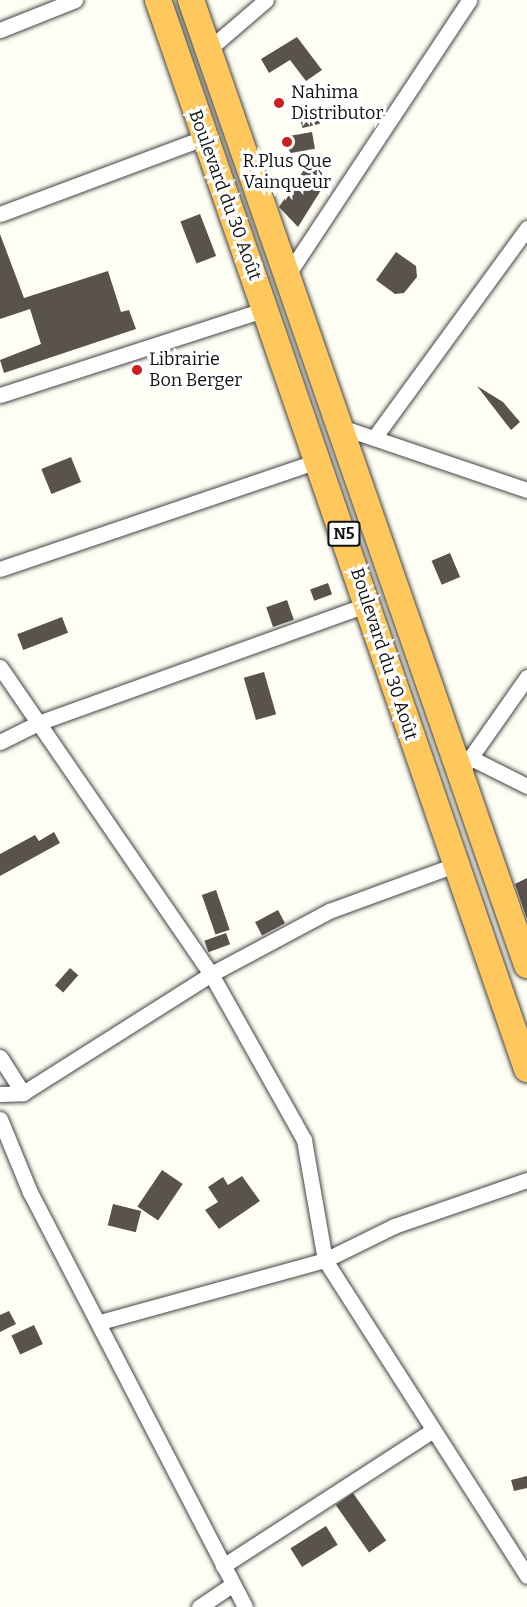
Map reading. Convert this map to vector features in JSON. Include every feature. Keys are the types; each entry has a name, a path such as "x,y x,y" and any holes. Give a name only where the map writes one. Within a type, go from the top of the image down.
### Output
{"highway":[{"name":"Boulevard du 30 Août","path":"158,0 203,138 266,309 369,604 455,866 527,1069"},
{"name":"Boulevard du 30 Août","path":"192,0 286,277 465,764 527,965"}],"street":[{"path":"0,30 75,0"},
{"path":"209,49 266,0"},
{"path":"286,277 469,0"},
{"path":"0,214 203,138"},
{"path":"374,438 522,245 527,228"},
{"path":"0,395 266,309"},
{"path":"341,427 527,490"},
{"path":"0,569 318,461"},
{"path":"0,742 38,723 369,604"},
{"path":"0,667 212,974 304,1140 325,1260 527,1576"},
{"path":"527,677 465,764 527,786"},
{"path":"0,1094 23,1093 212,974 329,911 455,866"},
{"path":"0,1057 23,1093"},
{"path":"0,1119 30,1192 100,1322 245,1607"},
{"path":"100,1322 325,1260 394,1226 527,1180"},
{"path":"223,1566 434,1430"},
{"path":"199,1607 232,1585"}],"building":[{"path":"297,37 322,70 306,81 290,60 269,73 261,59"},
{"path":"317,112 320,124 302,128 300,116"},
{"path":"312,132 315,149 289,153 286,137"},
{"path":"314,155 326,182 298,227 279,207"},
{"path":"200,214 216,256 197,264 180,222"},
{"path":"0,234 24,298 108,271 121,312 129,310 136,329 4,373 0,360 41,344 30,309 0,319"},
{"path":"396,252 416,266 417,277 404,293 395,294 376,280"},
{"path":"477,386 503,402 520,422 511,430"},
{"path":"71,457 81,482 51,494 41,469"},
{"path":"450,553 460,577 442,585 432,561"},
{"path":"328,583 332,594 314,601 310,589"},
{"path":"287,600 294,620 273,627 266,607"},
{"path":"62,617 68,633 23,650 17,634"},
{"path":"264,672 276,714 256,720 244,678"},
{"path":"54,832 60,843 0,876 0,854 35,835 39,841"},
{"path":"527,878 527,919 515,884"},
{"path":"216,890 230,930 215,935 202,895"},
{"path":"278,910 285,923 262,935 255,922"},
{"path":"226,933 230,944 208,952 204,941"},
{"path":"70,968 78,975 63,993 55,985"},
{"path":"162,1170 183,1184 158,1220 137,1206"},
{"path":"242,1176 260,1201 219,1229 205,1210 218,1202 208,1187 223,1177 228,1185"},
{"path":"113,1204 141,1211 136,1232 108,1225"},
{"path":"9,1311 16,1324 0,1332 0,1315"},
{"path":"34,1325 43,1344 20,1355 11,1336"},
{"path":"527,1476 527,1488 514,1491 511,1480"},
{"path":"353,1493 386,1541 369,1553 336,1505"},
{"path":"326,1526 338,1545 302,1567 290,1548"}],"place":[{"name":"Nahima Distributor","path":"279,103"},
{"name":"R.Plus Que Vainqueur","path":"287,142"},
{"name":"Librairie Bon Berger","path":"137,370"}]}
